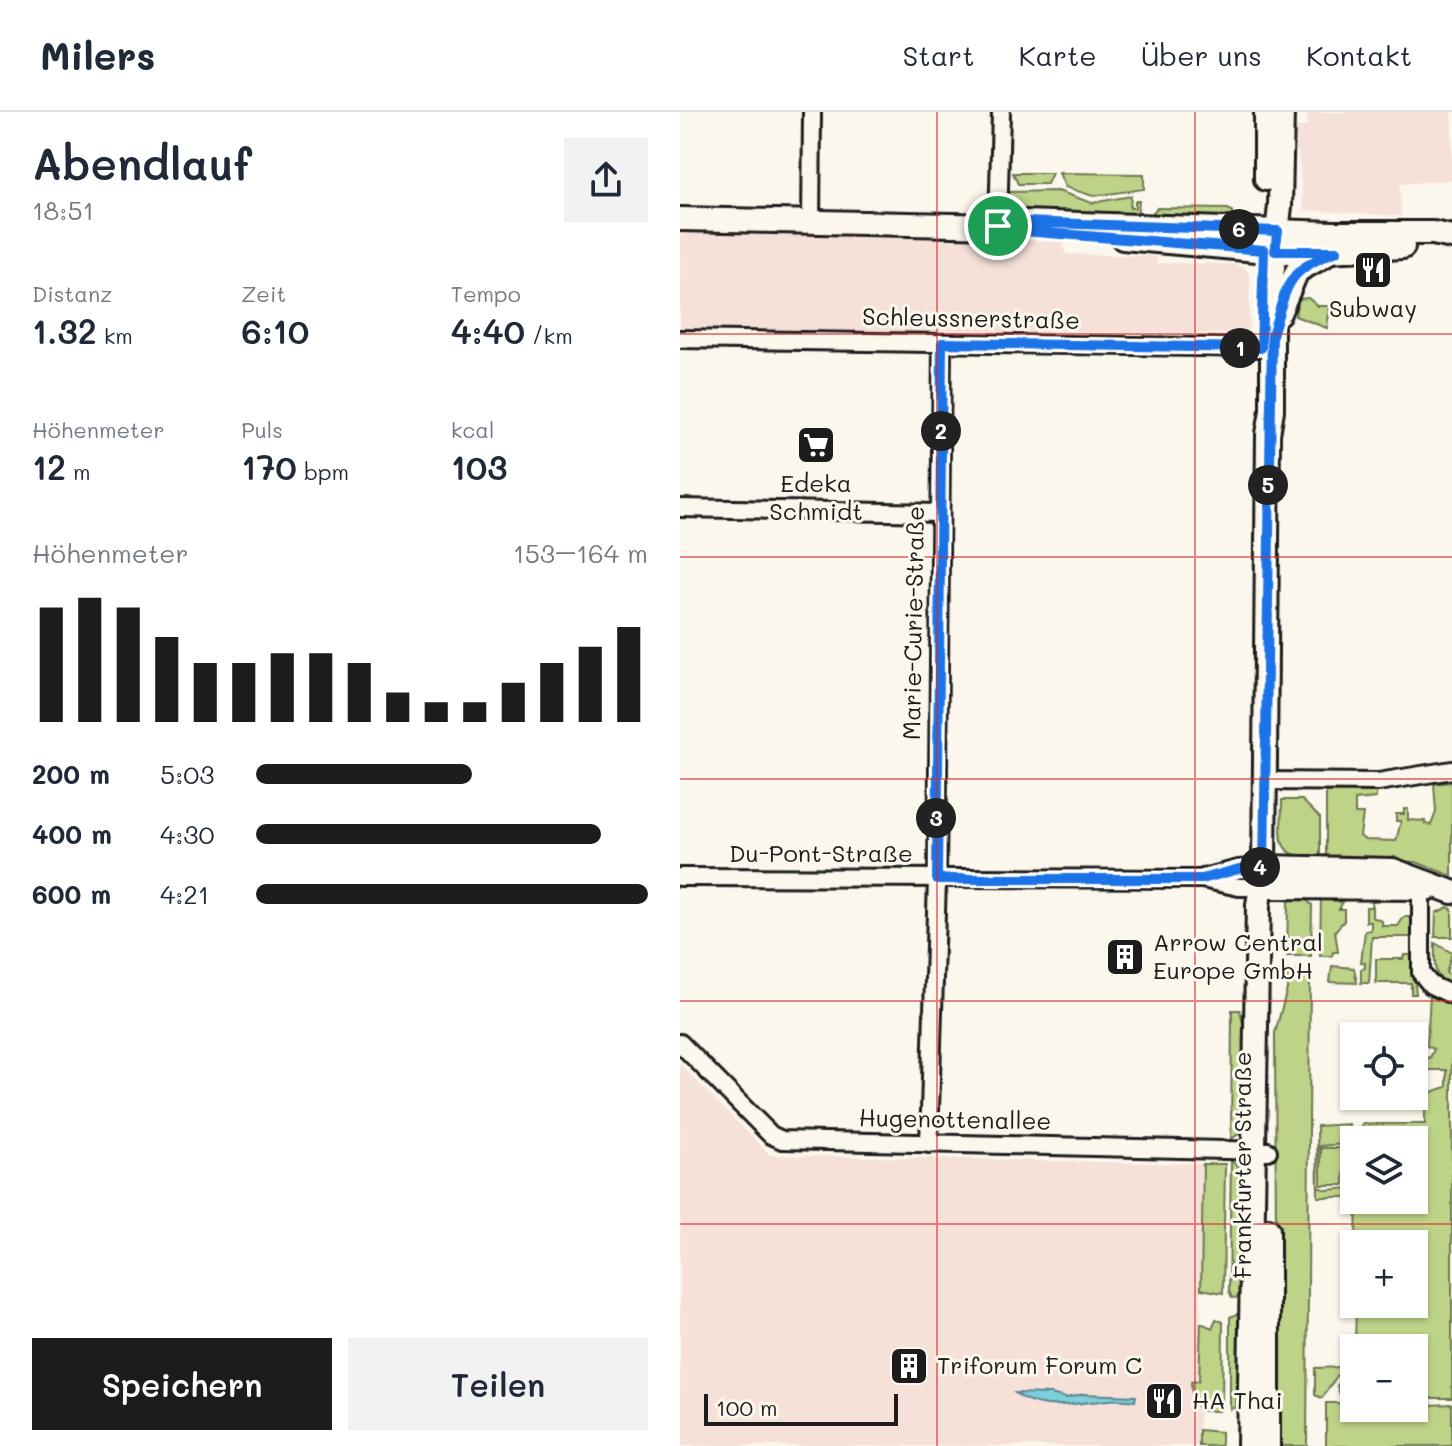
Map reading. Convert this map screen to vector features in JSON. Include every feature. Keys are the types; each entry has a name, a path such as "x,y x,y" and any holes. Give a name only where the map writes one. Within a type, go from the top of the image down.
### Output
{"main road":[{"name":"Frankfurter Straße","path":"1266,112 1271,240"},
{"name":"Frankfurter Straße","path":"1268,1446 1258,905 1264,877 1268,434 1262,410 1271,240 1282,112"},
{"path":"680,219 998,226 1024,222 1271,240 1337,251 1433,245 1451,237"},
{"path":"1271,240 1433,233 1451,237"},
{"path":"1266,341 1285,292 1297,271 1310,261 1337,251"},
{"path":"1264,877 1385,869 1451,892"},
{"name":"Frankfurter Straße","path":"1249,1446 1262,1151"}],"street":[{"path":"811,223 812,112"},
{"path":"998,226 1001,112"},
{"name":"Schleussnerstraße","path":"680,339 942,343 1266,341"},
{"name":"Marie-Curie-Straße","path":"929,1144 937,879 942,343"},
{"path":"680,508 939,513"},
{"path":"1265,781 1378,782 1452,770"},
{"name":"Du-Pont-Straße","path":"680,877 1202,879 1239,869 1264,877"},
{"path":"1422,883 1421,973 1431,985 1452,995"},
{"name":"Hugenottenallee","path":"680,1043 777,1139 1262,1151"}],"shaded area":[{"path":"1307,112 1452,112 1452,180 1400,184 1401,216 1304,210 1295,128 1307,126"},
{"path":"680,230 1034,238 1064,242 1065,254 1157,256 1157,263 1234,264 1245,268 1250,277 1249,329 1244,334 680,331"},
{"path":"680,1064 770,1155 1203,1164 1199,1446 680,1446"}],"green space":[{"path":"1013,173 1052,173 1047,184 1018,184"},
{"path":"1059,173 1144,174 1144,189 1093,196 1065,187"},
{"path":"1058,191 1092,203 1131,196 1130,208 1135,208 1135,201 1139,201 1137,216 1012,213 1008,207 1007,192"},
{"path":"1157,208 1228,209 1232,211 1232,222 1154,217 1153,212"},
{"path":"1308,298 1318,306 1330,306 1327,328 1295,316 1298,299"},
{"path":"1452,782 1452,876 1416,862 1326,860 1326,792 1376,789 1376,798 1355,800 1355,814 1363,814 1360,836 1365,840 1396,841 1401,821 1396,821 1396,814 1404,814 1404,809 1408,809 1408,820 1425,821 1425,824 1431,825 1436,812 1434,784"},
{"path":"1282,800 1302,800 1320,818 1320,859 1294,854 1283,844"},
{"path":"1302,896 1312,905 1311,956 1287,956 1288,903 1290,899"},
{"path":"1321,896 1339,896 1339,902 1343,902 1339,909 1344,909 1344,921 1335,931 1338,952 1333,952 1332,956 1320,956"},
{"path":"1372,896 1372,917 1382,921 1382,926 1398,926 1404,917 1413,917 1413,937 1372,937 1369,983 1361,983 1361,969 1365,968 1365,963 1361,962 1365,931 1371,930 1371,922 1366,922 1366,907 1371,907"},
{"path":"1448,907 1452,909 1452,937 1435,937 1436,913"},
{"path":"1435,943 1452,953 1446,973 1452,976 1452,987 1437,974"},
{"path":"1404,955 1412,955 1416,994 1411,994 1411,983 1376,983 1376,959 1403,959"},
{"path":"1332,966 1354,968 1357,983 1330,982"},
{"path":"1287,972 1310,973 1307,1446 1277,1446 1275,1033 1287,989"},
{"path":"1430,995 1452,1003 1452,1398 1428,1398 1428,1334 1355,1334 1356,1318 1428,1318 1428,1230 1356,1230 1357,1214 1428,1214 1428,1126 1362,1126 1425,1124 1428,1093 1447,1087 1447,1070 1428,1070 1428,1057 1434,1049 1428,1046"},
{"path":"1232,1010 1240,1010 1245,1033 1246,1129 1231,1139"},
{"path":"1349,1124 1340,1126 1340,1145 1319,1146 1318,1187 1340,1189 1340,1197 1318,1197 1317,1126"},
{"path":"1321,1148 1340,1148 1340,1185 1321,1185"},
{"path":"1231,1161 1245,1171 1243,1297 1232,1298 1229,1291"},
{"path":"1203,1164 1225,1164 1223,1293 1201,1289"},
{"path":"1240,1313 1245,1317 1239,1406 1230,1409 1230,1317"},
{"path":"1216,1319 1223,1322 1222,1406 1219,1411 1203,1411 1192,1402 1191,1382 1199,1381 1201,1323 1212,1328"},
{"path":"1340,1367 1322,1398 1315,1395 1315,1368"},
{"path":"1326,1403 1340,1403 1340,1422 1428,1422 1428,1405 1452,1404 1452,1446 1326,1446"},
{"path":"1199,1430 1221,1432 1221,1446 1199,1446"}],"water":[{"path":"1015,1393 1050,1394 1066,1398 1083,1394 1136,1396 1135,1401 1121,1399 1043,1405"}],"place":[{"name":"Subway","path":"1373,270"},
{"name":"Edeka Schmidt","path":"816,445"},
{"name":"Arrow Central Europe GmbH","path":"1125,957"},
{"name":"Triforum Forum C","path":"909,1366"},
{"name":"HA Thai","path":"1164,1401"}],"route":[{"path":"1024,222 1278,231 1275,251 1337,251 1310,261 1297,271 1285,292 1272,335 1272,410 1268,434 1264,867 1239,869 1202,879 1030,876 937,879 936,689 942,343 1261,348 1264,250 1208,248 998,226 1024,222"}]}
